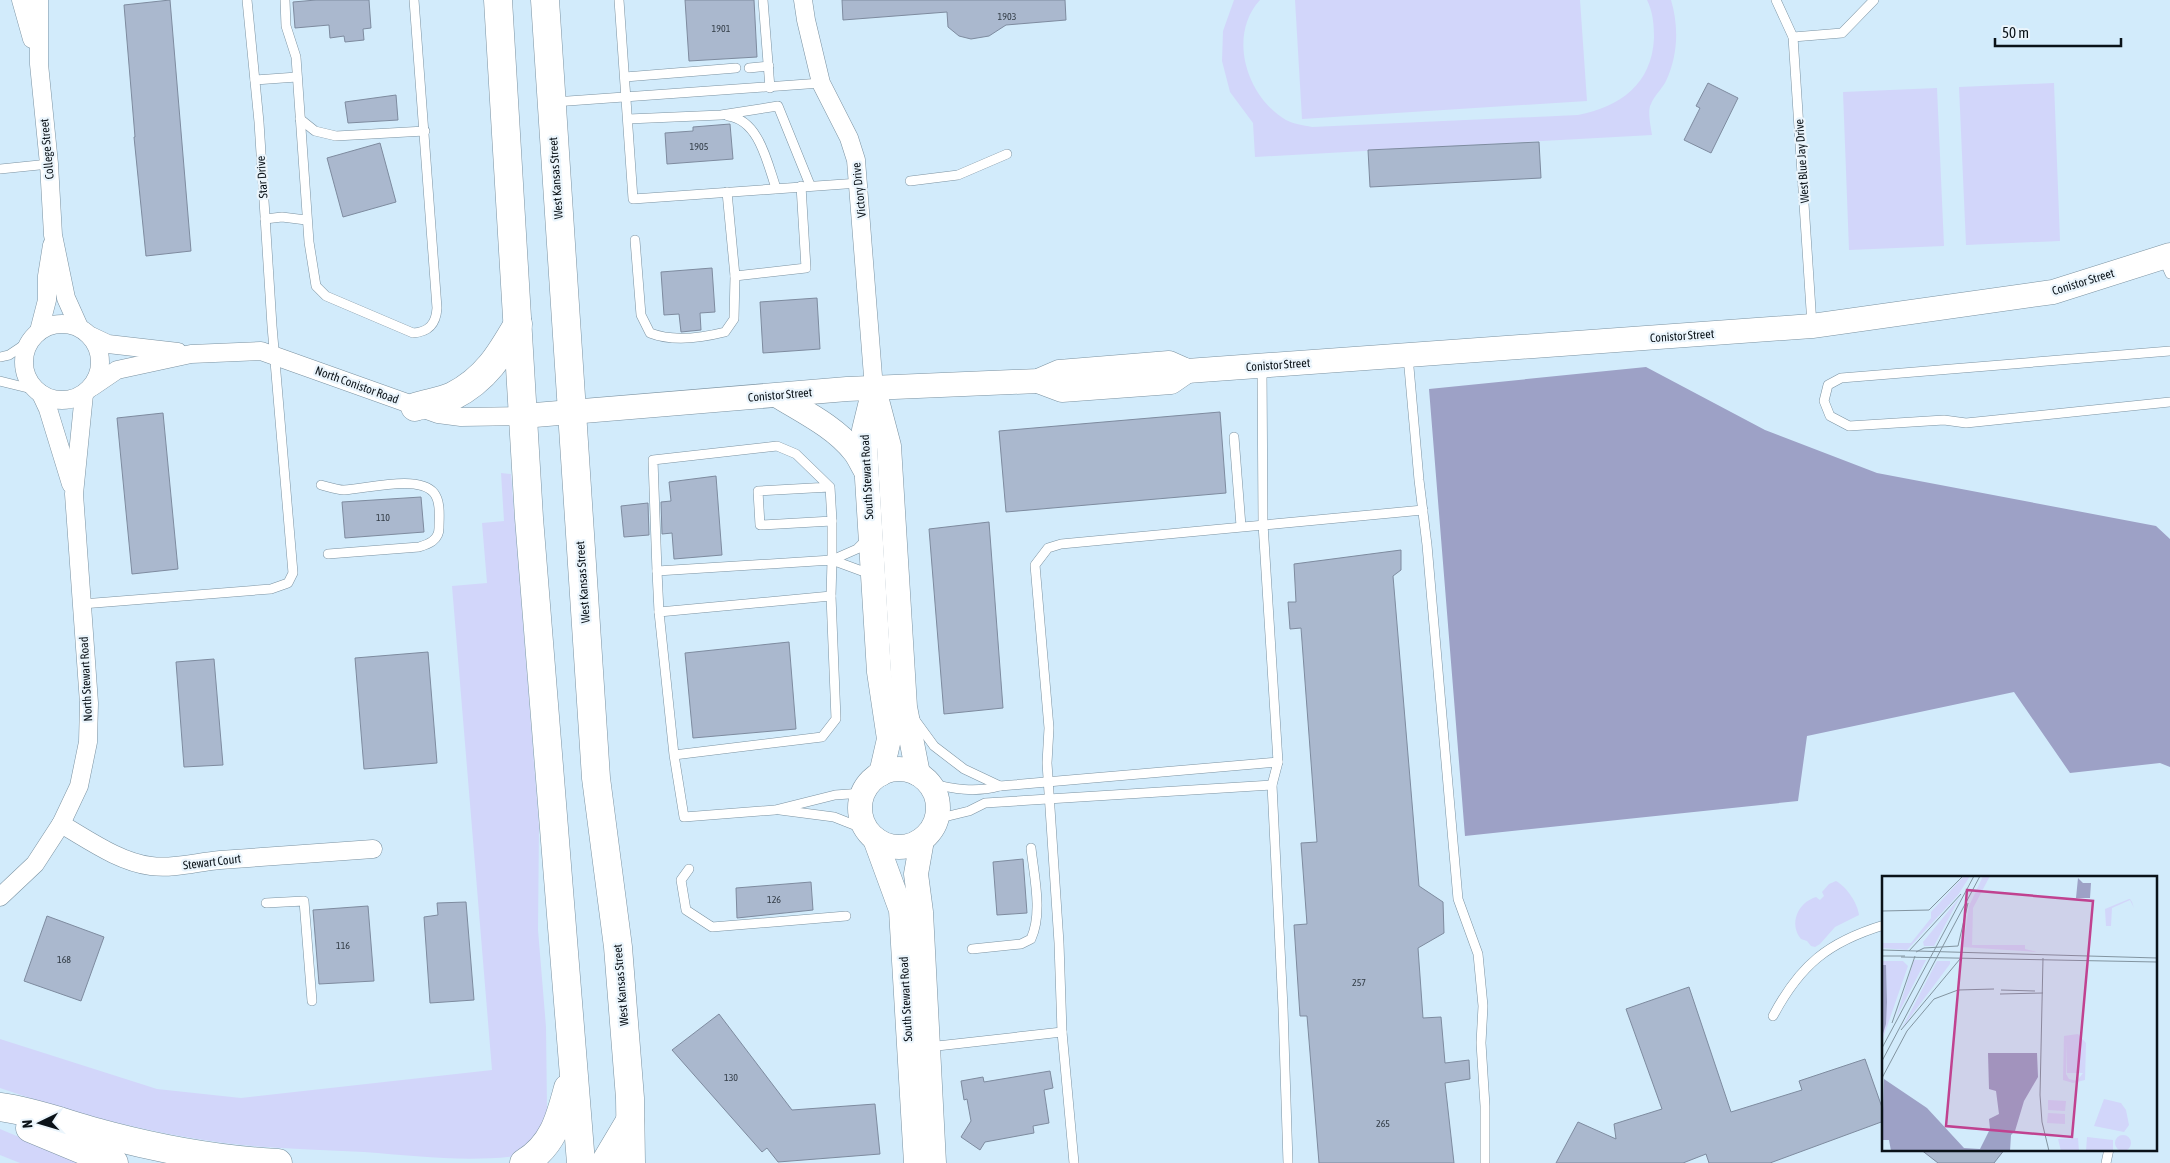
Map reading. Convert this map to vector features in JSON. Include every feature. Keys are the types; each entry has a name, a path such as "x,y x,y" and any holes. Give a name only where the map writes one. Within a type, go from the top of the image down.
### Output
{"highway":[{"path":"498,0 542,704 581,1163"},
{"name":"West Kansas Street","path":"545,0 570,411 596,778 618,947 626,1039 631,1163"},
{"path":"415,407 452,397 476,382 499,357 518,324"},
{"path":"524,1163 534,1157 547,1143 558,1124 574,1067"},
{"path":"0,1107 27,1110 110,1136 166,1148 278,1163"},
{"path":"0,1115 114,1163"},
{"path":"605,1163 630,1121"}],"main road":[{"name":"Conistor Street","path":"523,416 847,389 1038,381 1062,390 1171,382 1187,371 1812,326 2053,292 2168,262"},
{"name":"South Stewart Road","path":"874,389 864,430 879,672 889,739 881,774"},
{"name":"South Stewart Road","path":"874,389 888,446 905,707 924,779"},
{"path":"778,396 840,437 854,451 867,473"},
{"path":"900,770 924,779 935,794 938,807 936,820 931,831 922,840 911,846 899,848 886,845 871,834 862,818 860,806 863,793 870,782 881,774 900,770"},
{"name":"South Stewart Road","path":"871,834 901,910 934,1163"},
{"name":"South Stewart Road","path":"916,1163 921,912 916,874 922,840"}],"street":[{"name":"College Street","path":"21,0 38,64"},
{"name":"College Street","path":"39,0 38,64 49,164 53,235 66,298 85,332"},
{"name":"Victory Drive","path":"804,0 807,28 821,83 850,138 856,160 874,389"},
{"name":"College Street","path":"35,336 46,300 47,276 53,235"},
{"path":"59,324 85,332 97,345 100,356 98,377 88,390 74,399 62,401 51,399 38,392 28,379 24,366 25,353 35,336 59,324"},
{"name":"North Conistor Road","path":"85,332 108,344 191,354"},
{"name":"North Conistor Road","path":"88,390 117,370 191,354 238,350 260,351 274,354 438,414 461,417 523,416"},
{"name":"North Stewart Road","path":"0,897 35,864 61,824 79,786 88,742 89,703 74,494 88,390"},
{"name":"North Stewart Road","path":"38,392 48,409 74,494"},
{"name":"Stewart Court","path":"61,824 101,847 130,860 151,866 179,866 237,859 373,849"}],"lane":[{"name":"Star Drive","path":"82,604 271,589 288,582 293,573 274,354 255,80 247,0"},
{"path":"285,0 286,26 296,57 306,220 316,286 320,291 345,305 413,333 427,330 434,324 437,318 425,131 414,0"},
{"path":"619,0 627,98 632,199 859,183"},
{"path":"763,0 770,88"},
{"name":"West Blue Jay Drive","path":"1776,0 1793,37 1812,326"},
{"path":"1793,37 1842,33 1874,0"},
{"path":"750,68 769,66"},
{"path":"625,77 736,68"},
{"path":"255,80 297,77"},
{"path":"552,102 821,83"},
{"path":"628,120 721,115 778,106 805,186 806,268 735,276"},
{"path":"721,115 737,117 746,122 754,133 776,188"},
{"path":"300,119 316,131 336,136 425,131"},
{"path":"910,181 958,175 1007,154"},
{"path":"0,169 49,164"},
{"path":"635,240 641,314 650,333 664,338 711,336 725,332 734,319 735,276 729,232 727,192"},
{"path":"265,219 282,217 306,220"},
{"path":"0,356 9,355 35,336"},
{"path":"2170,351 1841,378 1828,386 1824,401 1830,416 1849,426 1944,420 1966,423 2170,402"},
{"path":"1408,356 1440,679 1458,899 1478,954 1484,1006 1481,1044 1485,1106 1485,1163"},
{"path":"1262,366 1263,524 1278,762 1272,786 1283,1008 1288,1163"},
{"path":"0,381 38,392"},
{"path":"1234,437 1241,526"},
{"path":"674,755 822,737 836,719 831,596 832,521 830,487 796,454 777,446 653,460 658,612 674,755 684,817 775,810 835,795 863,793"},
{"path":"322,485 342,490 422,484 435,494 439,509 439,532 432,542 418,547 328,554"},
{"path":"830,487 758,491 760,524 832,521"},
{"path":"1074,1163 1062,1032 1059,943 1047,763 1049,728 1035,565 1048,548 1061,544 1423,510"},
{"path":"657,571 832,560 857,549 870,536"},
{"path":"832,560 874,576"},
{"path":"658,612 831,596"},
{"path":"905,707 934,746 964,768 1000,786"},
{"path":"924,779 955,789 983,791 1000,786 1278,762"},
{"path":"936,820 969,811 986,803 1272,786"},
{"path":"775,810 834,817 871,834"},
{"path":"972,949 1021,944 1031,939 1036,929 1037,909 1031,848"},
{"path":"689,869 681,880 686,910 712,927 846,916"},
{"path":"266,903 304,901 312,1001"},
{"path":"1774,1016 1787,990 1802,971 1828,948 1882,926"},
{"path":"918,1047 1062,1032"},
{"path":"2106,1163 2109,1150"}],"shaded area":[{"path":"1234,0 1260,0 1250,15 1245,31 1243,48 1246,65 1261,97 1272,110 1286,120 1312,127 1578,115 1607,106 1631,91 1647,68 1652,54 1654,28 1651,9 1647,0 1671,0 1676,31 1675,51 1666,81 1650,107 1652,135 1255,157 1253,123 1230,92 1222,61 1223,31"},
{"path":"1295,0 1580,0 1587,101 1302,119"},
{"path":"2054,83 2060,241 1966,245 1959,87"},
{"path":"1937,88 1944,246 1849,250 1843,92"},
{"path":"1646,367 1765,430 1877,473 2156,526 2170,539 2170,767 2160,763 2070,773 2014,692 1807,736 1798,801 1465,836 1429,389"},
{"path":"501,473 511,474 539,825 538,930 546,1027 547,1108 543,1132 523,1155 503,1157 464,1159 259,1147 196,1139 139,1128 55,1106 0,1088 0,1039 157,1089 241,1098 492,1070 452,586 487,583 482,523 504,521"},
{"path":"1836,881 1851,896 1857,906 1859,915 1835,927 1820,944 1815,947 1811,946 1807,941 1801,939 1797,933 1795,921 1797,915 1809,900 1816,897 1820,900 1824,896 1822,892 1829,884"},
{"path":"0,1129 81,1163 20,1163 0,1155"}],"building":[{"path":"170,0 191,251 146,256 134,137 124,5"},
{"path":"369,0 371,28 363,29 364,40 345,42 344,36 330,38 329,25 295,28 293,2"},
{"path":"685,0 754,0 757,57 689,61"},
{"path":"842,0 1065,0 1066,20 1006,25 989,36 971,39 959,36 948,27 947,12 843,20"},
{"path":"1708,83 1738,98 1711,153 1684,140 1700,108 1696,106"},
{"path":"396,95 398,120 348,123 345,102"},
{"path":"730,124 733,159 667,164 665,133 693,131 693,127"},
{"path":"1539,142 1541,178 1370,187 1368,150"},
{"path":"380,143 396,202 343,217 327,158"},
{"path":"712,268 715,312 700,313 701,330 681,332 679,314 664,315 661,272"},
{"path":"817,298 820,349 763,353 760,302"},
{"path":"1220,412 1226,493 1006,512 999,431"},
{"path":"163,413 178,569 132,574 117,418"},
{"path":"716,476 722,555 674,559 672,533 662,534 661,502 671,501 669,482"},
{"path":"421,497 424,532 345,538 342,502"},
{"path":"648,503 649,535 624,537 621,506"},
{"path":"989,522 1003,708 944,714 929,529"},
{"path":"1401,550 1401,570 1393,576 1419,886 1443,902 1444,933 1418,948 1423,1018 1441,1017 1445,1063 1469,1060 1470,1079 1445,1083 1454,1163 1319,1163 1307,1016 1300,1016 1294,925 1307,924 1301,843 1317,842 1301,628 1290,629 1288,602 1296,602 1294,564"},
{"path":"789,642 796,729 693,738 685,653"},
{"path":"428,652 437,763 364,769 355,658"},
{"path":"214,659 223,765 184,767 176,662"},
{"path":"1023,859 1027,913 997,915 993,862"},
{"path":"811,882 813,910 737,918 736,888"},
{"path":"466,902 474,1000 430,1003 424,917 438,915 437,903"},
{"path":"368,906 374,981 319,984 313,910"},
{"path":"47,916 104,937 81,1001 24,981"},
{"path":"1689,987 1731,1112 1802,1090 1799,1081 1865,1059 1882,1107 1882,1122 1770,1163 1709,1163 1706,1154 1683,1163 1556,1163 1578,1122 1616,1139 1614,1124 1662,1109 1626,1009"},
{"path":"719,1014 792,1110 875,1104 880,1154 778,1162 767,1148 762,1152 672,1050"},
{"path":"1050,1071 1053,1088 1044,1090 1049,1123 1033,1126 1034,1133 985,1142 980,1150 961,1137 971,1121 967,1099 964,1100 961,1081 983,1077 984,1082"},
{"path":"1921,1150 2004,1150 1994,1163 1938,1163"}]}
